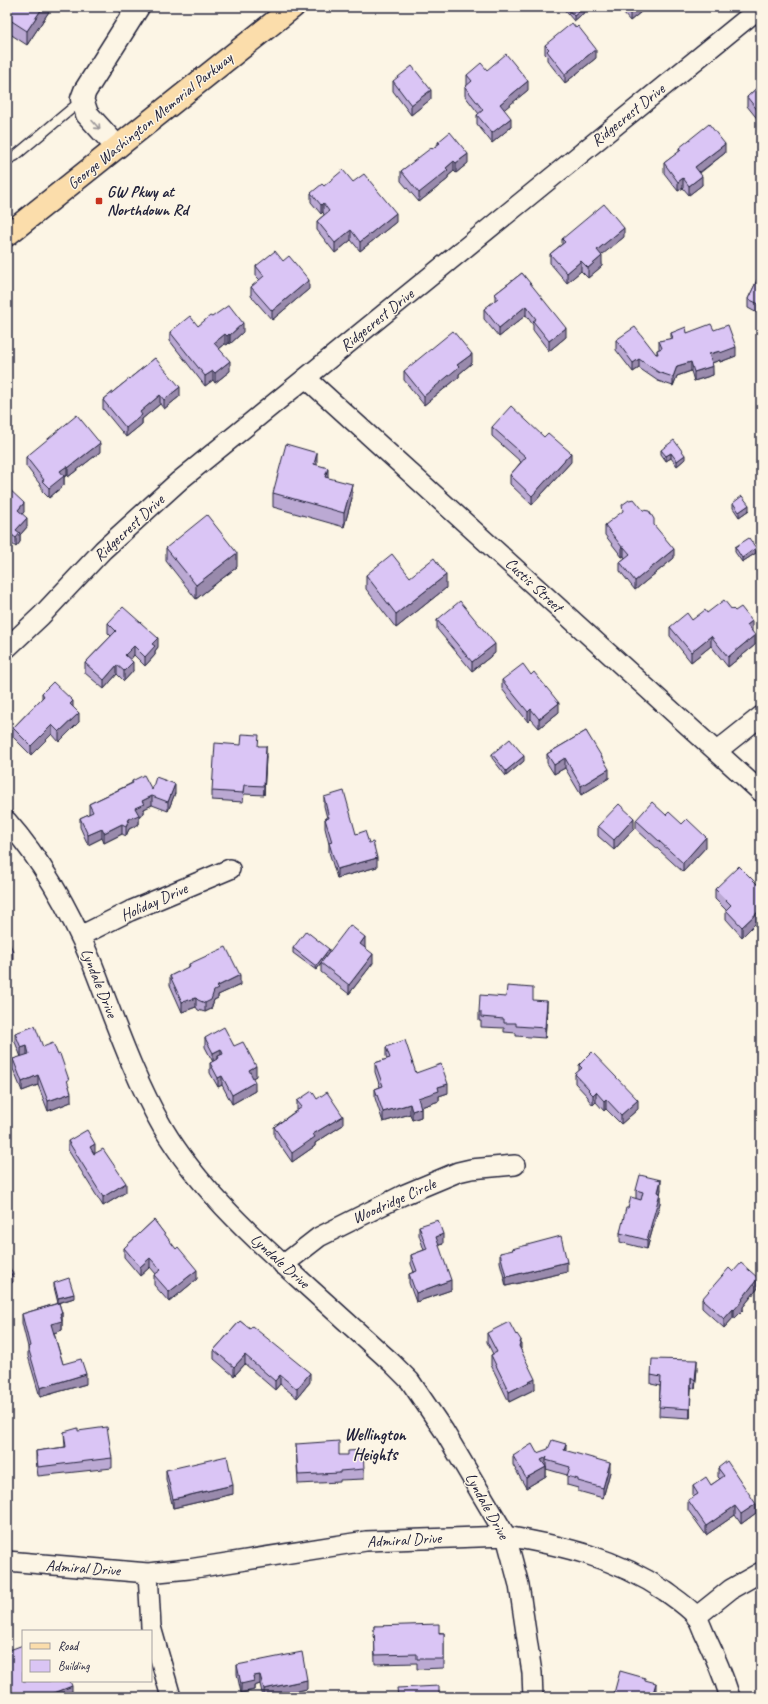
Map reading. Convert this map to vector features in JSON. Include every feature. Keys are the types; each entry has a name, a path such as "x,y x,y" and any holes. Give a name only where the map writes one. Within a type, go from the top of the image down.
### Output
{"main road":[{"name":"George Washington Memorial Parkway","path":"7,235 293,7"}],"street":[{"path":"117,147 87,114 82,99 85,91 138,7"},
{"name":"Ridgecrest Drive","path":"7,648 41,616 103,550 141,515 306,378 761,7"},
{"name":"Custis Street","path":"306,378 366,434 497,551 602,649 761,792"},
{"path":"717,751 761,716"},
{"name":"Lyndale Drive","path":"7,821 37,861 60,898 80,936 129,1058 164,1128 181,1154 220,1203 243,1228 410,1381 444,1431 506,1536 519,1585 532,1673 533,1697"},
{"name":"Holiday Drive","path":"80,936 130,911 230,869"},
{"name":"Woodridge Circle","path":"283,1265 320,1237 403,1195 458,1172 471,1169 515,1165"},
{"name":"Admiral Drive","path":"7,1561 148,1573 189,1569 366,1541 506,1536 562,1547 620,1565 650,1581 680,1602 696,1617 718,1662 730,1697"},
{"path":"696,1617 731,1589 761,1572"},
{"path":"148,1573 152,1630"},
{"path":"152,1630 171,1697"}],"lane":[{"path":"7,160 15,156 82,99"}],"building":[{"path":"7,7 43,7 27,31 7,18"},
{"path":"566,7 585,7 574,16"},
{"path":"625,7 635,7 630,12"},
{"path":"572,23 576,28 578,26 596,49 565,74 547,51 549,49 545,45"},
{"path":"506,54 528,81 500,104 511,118 492,133 477,115 483,110 465,87 472,81 467,75 481,63 487,70"},
{"path":"412,66 431,90 411,105 393,81"},
{"path":"761,84 761,110 759,112 747,97"},
{"path":"709,124 725,144 695,167 702,176 689,186 683,178 678,182 664,163 681,150 679,148"},
{"path":"450,132 468,154 456,163 454,161 446,168 448,170 419,193 401,171 440,143 438,142"},
{"path":"343,170 353,182 364,174 396,213 360,242 351,230 335,243 317,221 329,211 323,203 321,205 311,193 322,184 324,186"},
{"path":"604,204 624,228 597,250 602,256 588,268 581,261 567,273 550,254 565,242 562,239"},
{"path":"275,251 283,261 289,256 309,280 272,311 251,287 264,276 256,266"},
{"path":"761,272 761,305 748,299"},
{"path":"522,273 566,328 549,341 533,321 536,319 526,306 499,328 484,309 498,298 495,294"},
{"path":"229,305 243,323 230,335 229,334 227,336 225,334 214,343 230,361 215,373 213,371 205,376 170,332 190,316 198,326 210,316 212,317"},
{"path":"711,324 714,330 728,325 736,347 720,353 720,351 709,354 713,366 694,372 691,362 677,366 673,377 658,372 639,359 633,363 616,340 635,327 656,354 658,354 657,350 662,348 659,341 673,338 671,333 686,327 687,333"},
{"path":"453,331 472,354 457,365 459,367 424,396 404,371"},
{"path":"155,358 180,387 164,400 160,395 140,412 142,415 126,428 103,400"},
{"path":"511,406 544,437 548,433 571,453 532,496 510,475 526,457 492,427"},
{"path":"77,415 100,443 68,468 67,466 60,471 64,476 49,488 42,481 44,480 26,457"},
{"path":"674,440 685,455 677,461 671,453 666,456 661,450"},
{"path":"286,444 317,453 314,464 328,468 325,477 352,484 344,513 273,493"},
{"path":"7,487 24,503 18,510 27,518 16,530 20,533 16,538 12,535 7,540"},
{"path":"742,496 749,505 739,512 733,503"},
{"path":"634,499 643,510 649,511 654,519 654,525 674,549 635,581 620,562 630,554 624,547 622,547 605,525 623,511 622,505 629,500"},
{"path":"207,515 237,553 196,585 166,548"},
{"path":"749,538 756,548 742,558 735,547"},
{"path":"392,554 410,577 434,558 446,575 396,614 366,575"},
{"path":"724,600 732,610 733,609 735,611 741,607 752,621 747,625 755,635 728,657 711,636 691,652 670,627 687,613 692,620 705,610 707,613"},
{"path":"460,601 495,644 472,662 437,620"},
{"path":"123,607 158,638 152,644 155,646 145,657 134,646 125,655 133,662 124,671 117,665 104,680 85,663 116,631 108,623"},
{"path":"523,664 531,675 534,672 559,703 539,719 531,709 528,712 502,680"},
{"path":"53,682 73,701 70,704 79,713 59,732 52,725 31,746 13,728 44,696 42,693"},
{"path":"586,731 609,769 581,786 565,758 554,765 547,754"},
{"path":"242,734 259,735 258,746 266,746 264,786 244,785 243,793 212,791 215,743 241,745"},
{"path":"510,739 524,756 506,771 492,754"},
{"path":"144,775 152,790 156,777 175,784 168,802 152,796 142,801 144,804 135,808 139,815 129,819 126,826 122,824 104,833 102,829 88,835 80,818 93,812 89,804 133,783 132,781"},
{"path":"344,791 356,834 365,831 369,843 373,842 377,858 337,869 329,843 332,842 325,819 329,818 324,797"},
{"path":"652,802 666,815 669,812 682,824 687,819 706,837 683,863 636,820"},
{"path":"619,804 634,818 614,840 598,826"},
{"path":"739,866 761,888 761,909 742,927 726,910 731,905 715,889"},
{"path":"350,925 365,937 360,944 373,954 349,985 321,963"},
{"path":"306,931 329,949 316,966 293,948"},
{"path":"7,938 13,951 7,953"},
{"path":"226,947 240,975 216,987 218,989 214,991 211,1000 205,1003 196,998 182,1002 170,976 190,966 189,964"},
{"path":"7,975 10,986 7,987"},
{"path":"507,986 533,988 533,1000 547,1001 545,1028 516,1026 516,1023 504,1023 504,1019 481,1017 481,1012 479,1012 480,995 506,997"},
{"path":"35,1026 43,1047 53,1043 58,1055 60,1054 69,1080 67,1080 71,1093 48,1101 38,1075 22,1082 13,1059 29,1054 27,1046 21,1048 15,1033"},
{"path":"224,1027 234,1046 243,1042 256,1066 249,1070 255,1082 232,1095 222,1076 218,1078 210,1063 219,1058 218,1056 223,1054 221,1049 213,1053 205,1038"},
{"path":"405,1040 416,1073 441,1064 448,1084 438,1087 439,1091 418,1098 421,1108 412,1111 410,1104 383,1112 375,1089 383,1086 375,1063 390,1058 386,1047"},
{"path":"592,1052 638,1100 621,1115 606,1099 604,1101 596,1092 593,1095 575,1074 582,1068 579,1065"},
{"path":"312,1091 317,1099 327,1092 343,1116 313,1134 315,1137 292,1153 274,1127 302,1107 297,1101"},
{"path":"87,1130 95,1144 90,1147 94,1154 103,1149 126,1183 103,1197 68,1141"},
{"path":"640,1175 661,1180 658,1192 660,1193 647,1240 620,1233 626,1208 628,1208 631,1197 641,1200 643,1192 636,1190"},
{"path":"154,1220 176,1249 178,1247 197,1270 169,1292 154,1275 161,1270 150,1258 140,1267 124,1248"},
{"path":"438,1220 443,1234 436,1237 451,1280 416,1293 409,1274 417,1271 411,1255 427,1249 419,1226"},
{"path":"561,1236 567,1262 506,1277 500,1253"},
{"path":"741,1263 758,1278 742,1299 743,1300 724,1319 702,1299 729,1268 733,1272"},
{"path":"7,1264 13,1273 7,1277"},
{"path":"69,1278 74,1294 58,1298 54,1283"},
{"path":"59,1303 62,1313 60,1313 62,1321 51,1324 63,1364 81,1359 86,1374 40,1388 28,1347 30,1346 22,1314"},
{"path":"240,1321 250,1329 252,1326 310,1373 297,1389 280,1375 275,1381 245,1355 234,1367 214,1350"},
{"path":"509,1322 516,1335 517,1334 521,1340 519,1346 535,1379 509,1392 491,1355 497,1352 487,1333"},
{"path":"652,1359 697,1360 695,1380 691,1377 690,1409 659,1407 661,1377 651,1375"},
{"path":"107,1427 112,1458 38,1467 36,1451 66,1447 64,1432 78,1428 78,1431"},
{"path":"552,1440 566,1444 564,1450 610,1463 603,1488 578,1481 578,1479 567,1476 570,1467 546,1460 547,1457 541,1460 546,1467 526,1478 513,1456 532,1444 537,1453 548,1449"},
{"path":"339,1441 339,1455 348,1455 348,1451 363,1450 364,1469 340,1471 340,1473 298,1475 296,1444"},
{"path":"227,1456 233,1485 173,1499 166,1470"},
{"path":"727,1461 756,1504 741,1514 735,1506 706,1526 688,1500 698,1494 693,1486 706,1477 711,1485 724,1476 718,1468"},
{"path":"439,1624 439,1633 444,1633 444,1659 417,1659 417,1654 375,1655 374,1626"},
{"path":"22,1645 22,1682 70,1682 72,1686 44,1697 14,1697 7,1679 7,1651"},
{"path":"302,1652 307,1680 264,1689 260,1675 253,1676 254,1681 241,1684 237,1665"},
{"path":"620,1671 645,1678 645,1680 656,1683 653,1693 661,1695 662,1690 678,1694 677,1697 613,1697"},
{"path":"439,1686 439,1697 398,1697 397,1688"}],"place":[{"name":"GW Pkwy at Northdown Rd","path":"99,201"}],"district":[{"name":"Wellington Heights","path":"375,1444"}]}
